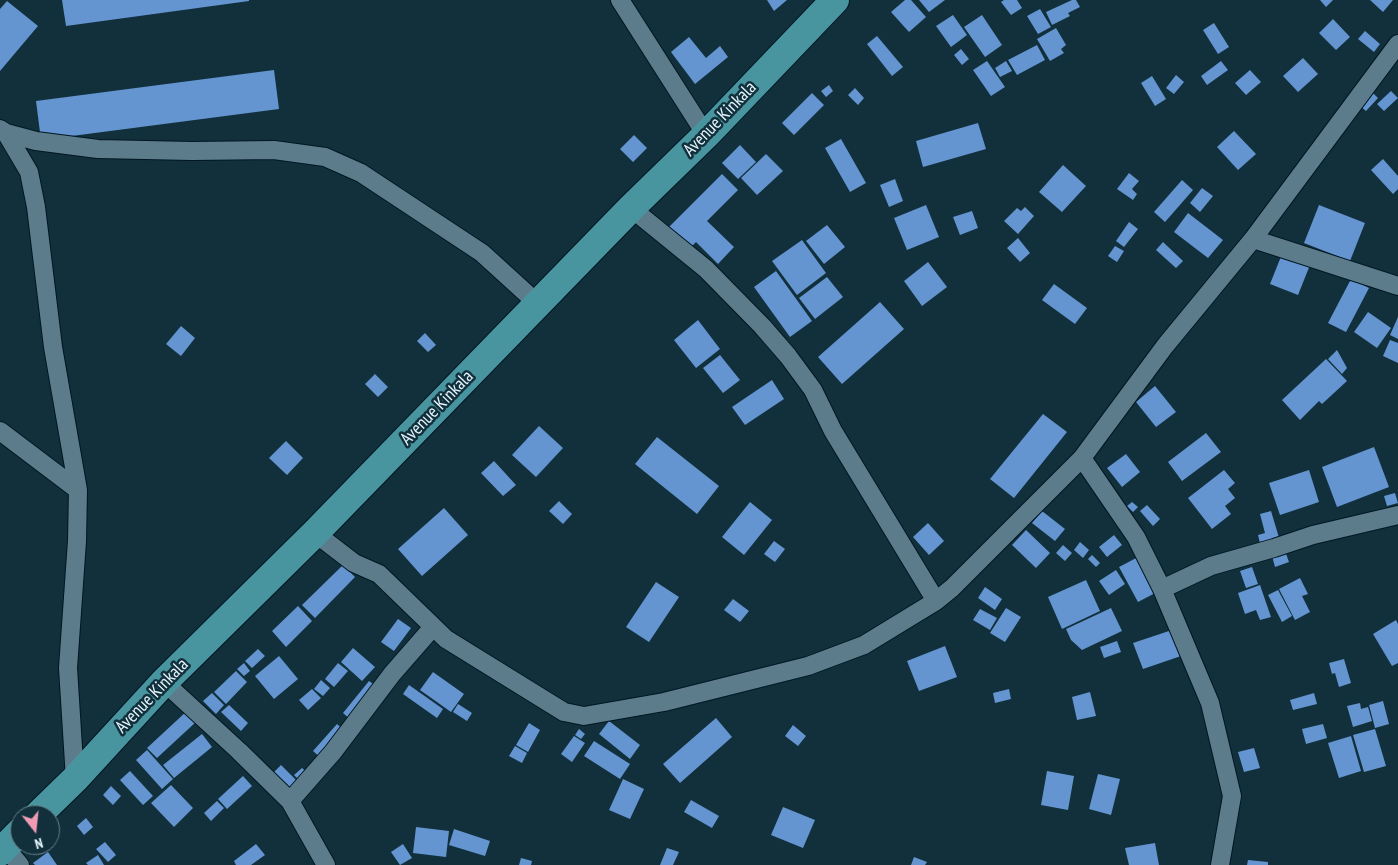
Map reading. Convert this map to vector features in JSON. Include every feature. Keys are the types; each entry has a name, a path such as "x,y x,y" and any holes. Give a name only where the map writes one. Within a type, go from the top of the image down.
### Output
{"main road":[{"name":"Avenue Kinkala","path":"48,805 75,779 164,682 315,533 631,208 706,135 826,3"}],"street":[{"path":"620,0 706,135"},
{"path":"315,533 354,563 379,574 446,639 564,712 584,716 664,702 808,666 864,645 952,588 1082,458 1165,346 1254,238 1398,44"},
{"path":"3,131 36,141 98,149 274,150 325,157 361,173 482,253 538,304"},
{"path":"3,131 29,172 36,207 53,347 78,490 77,541 68,668 75,779"},
{"path":"631,208 706,269 762,326 788,356 813,390 838,439 936,600"},
{"path":"1254,238 1398,286"},
{"path":"0,431 78,490"},
{"path":"1082,458 1136,537 1162,589 1210,703 1232,796 1220,865"},
{"path":"1162,589 1211,566 1313,535 1398,515"},
{"path":"290,801 333,752 392,674 433,627"},
{"path":"164,682 290,801 326,865"}],"building":[{"path":"62,0 249,0 249,1 66,26"},
{"path":"767,0 787,0 774,11"},
{"path":"905,0 911,0 926,17 909,32 891,12"},
{"path":"919,0 945,0 929,12"},
{"path":"1004,0 1017,0 1022,8 1011,15 1001,2"},
{"path":"1076,0 1080,7 1068,13 1070,16 1052,25 1046,12"},
{"path":"1320,0 1333,0 1326,7"},
{"path":"1370,0 1393,0 1383,12"},
{"path":"7,1 38,26 0,71 0,9"},
{"path":"1040,9 1051,27 1038,34 1027,16"},
{"path":"953,15 967,35 951,47 936,26"},
{"path":"982,15 1002,45 985,57 964,27"},
{"path":"1333,19 1350,37 1336,50 1319,33"},
{"path":"1214,23 1229,47 1218,54 1203,30"},
{"path":"1056,28 1066,45 1061,49 1064,53 1050,61 1037,39"},
{"path":"1365,31 1380,44 1374,52 1358,39"},
{"path":"877,36 903,67 892,76 867,44"},
{"path":"689,37 706,58 720,46 728,57 695,84 671,52"},
{"path":"1037,45 1045,60 1017,75 1008,60"},
{"path":"961,49 969,59 962,65 954,55"},
{"path":"1303,58 1318,74 1298,92 1283,76"},
{"path":"987,61 1005,87 991,96 973,70"},
{"path":"1006,61 1012,71 1000,77 995,68"},
{"path":"1221,61 1228,70 1207,85 1201,76"},
{"path":"274,70 279,109 41,140 36,101"},
{"path":"1250,70 1261,82 1246,95 1235,83"},
{"path":"1176,75 1184,82 1174,94 1166,88"},
{"path":"1152,76 1166,99 1155,106 1141,83"},
{"path":"829,85 833,91 826,97 821,91"},
{"path":"855,88 864,98 858,105 848,95"},
{"path":"1391,91 1398,98 1384,111 1377,104"},
{"path":"1372,92 1378,98 1366,111 1360,106"},
{"path":"812,93 824,105 794,135 782,123"},
{"path":"978,123 986,149 923,167 916,141"},
{"path":"1234,131 1256,154 1238,170 1217,147"},
{"path":"634,135 647,148 633,162 620,149"},
{"path":"841,139 866,183 850,192 825,148"},
{"path":"740,145 756,162 738,179 722,163"},
{"path":"766,154 783,171 757,195 741,178"},
{"path":"1383,159 1398,176 1398,189 1393,194 1371,170"},
{"path":"1063,165 1086,186 1062,212 1039,192"},
{"path":"1129,173 1139,181 1132,189 1137,194 1133,200 1117,189"},
{"path":"722,174 738,190 707,221 734,247 718,264 696,242 690,248 669,227"},
{"path":"895,179 903,201 889,207 880,185"},
{"path":"1182,180 1193,190 1165,222 1154,212"},
{"path":"1202,188 1213,196 1200,212 1190,203"},
{"path":"926,205 939,237 907,250 894,218"},
{"path":"1319,205 1365,223 1350,261 1304,243"},
{"path":"1025,207 1034,216 1018,234 1004,221 1017,208 1021,211"},
{"path":"972,211 978,228 960,235 953,217"},
{"path":"1188,213 1223,240 1208,258 1174,232"},
{"path":"1129,222 1138,229 1124,247 1116,241"},
{"path":"827,225 845,247 824,264 806,241"},
{"path":"1018,238 1030,253 1020,262 1007,248"},
{"path":"802,240 826,273 797,295 772,261"},
{"path":"1163,242 1183,261 1176,268 1156,250"},
{"path":"1115,246 1124,251 1117,262 1108,256"},
{"path":"1282,254 1310,265 1298,295 1270,284"},
{"path":"928,262 947,287 922,306 904,281"},
{"path":"776,271 812,321 790,337 754,287"},
{"path":"827,277 843,297 815,319 799,298"},
{"path":"1351,279 1369,288 1346,332 1328,323"},
{"path":"1054,284 1087,308 1075,324 1042,300"},
{"path":"880,302 904,329 842,384 818,357"},
{"path":"1368,312 1391,328 1377,348 1354,332"},
{"path":"1398,317 1398,339 1390,335"},
{"path":"698,320 720,349 696,368 674,340"},
{"path":"181,326 195,338 181,356 166,344"},
{"path":"425,333 436,345 428,352 417,341"},
{"path":"1390,340 1398,343 1398,363 1383,356"},
{"path":"1337,350 1347,368 1342,374 1328,359"},
{"path":"720,355 740,380 723,393 703,368"},
{"path":"1326,359 1347,381 1322,404 1319,401 1300,420 1282,400"},
{"path":"375,374 388,387 378,397 365,384"},
{"path":"772,380 784,399 745,425 732,407"},
{"path":"1155,386 1176,412 1156,427 1136,402"},
{"path":"1043,414 1067,432 1014,498 990,479"},
{"path":"539,426 563,448 536,477 512,455"},
{"path":"1206,433 1221,452 1182,481 1168,462"},
{"path":"657,437 719,486 697,514 635,464"},
{"path":"286,441 303,458 287,475 269,458"},
{"path":"1374,447 1389,487 1337,507 1322,467"},
{"path":"1126,454 1140,472 1122,487 1107,468"},
{"path":"494,461 516,485 503,496 481,473"},
{"path":"1224,470 1235,483 1228,489 1235,498 1225,506 1231,514 1212,529 1188,498"},
{"path":"1309,470 1319,502 1280,515 1269,483"},
{"path":"1395,493 1398,503 1387,506 1384,496"},
{"path":"559,501 572,514 563,524 549,511"},
{"path":"750,502 772,520 744,555 722,537"},
{"path":"1132,502 1138,507 1133,512 1127,506"},
{"path":"1147,505 1160,519 1153,526 1140,511"},
{"path":"444,508 468,535 422,576 398,549"},
{"path":"1042,511 1065,529 1055,541 1032,523"},
{"path":"1271,511 1280,541 1261,547 1258,535 1265,533 1260,514"},
{"path":"928,523 944,541 929,555 913,537"},
{"path":"1026,530 1050,553 1036,568 1012,545"},
{"path":"1114,535 1122,545 1107,557 1099,547"},
{"path":"774,541 785,549 775,562 764,554"},
{"path":"1080,542 1089,550 1083,558 1074,550"},
{"path":"1063,545 1072,553 1065,561 1056,553"},
{"path":"1285,551 1289,562 1275,567 1272,556"},
{"path":"1092,555 1100,563 1096,567 1088,559"},
{"path":"1140,556 1159,591 1138,602 1119,567"},
{"path":"343,565 355,577 315,618 302,605"},
{"path":"1252,567 1258,584 1246,588 1240,571"},
{"path":"1116,570 1125,584 1109,595 1099,581"},
{"path":"1300,578 1308,594 1302,596 1310,612 1295,620 1279,589"},
{"path":"1086,580 1100,611 1062,629 1048,597"},
{"path":"656,582 679,597 649,642 626,627"},
{"path":"1260,585 1271,617 1260,620 1256,610 1245,614 1238,593"},
{"path":"985,587 1002,599 995,610 978,598"},
{"path":"1278,590 1292,616 1282,622 1268,595"},
{"path":"733,599 749,611 740,622 724,610"},
{"path":"298,606 312,621 286,647 272,631"},
{"path":"1006,608 1021,617 1005,642 990,633"},
{"path":"1111,608 1122,631 1082,650 1071,640 1066,629"},
{"path":"980,609 997,618 990,630 973,620"},
{"path":"398,619 411,628 394,651 381,642"},
{"path":"1396,620 1398,624 1398,663 1392,666 1373,634"},
{"path":"1172,630 1181,656 1143,669 1133,643"},
{"path":"1117,641 1121,652 1104,658 1100,647"},
{"path":"945,646 957,677 919,691 907,661"},
{"path":"353,648 375,667 362,681 341,662"},
{"path":"258,649 265,656 252,668 245,661"},
{"path":"279,656 298,679 274,699 255,676"},
{"path":"1344,659 1351,683 1339,687 1335,673 1332,674 1329,663"},
{"path":"244,663 250,671 244,676 237,669"},
{"path":"338,663 348,671 334,687 325,679"},
{"path":"236,671 247,682 226,704 214,692"},
{"path":"433,672 464,694 451,712 420,690"},
{"path":"321,680 330,688 323,696 314,689"},
{"path":"369,681 379,688 352,721 343,713"},
{"path":"409,685 443,709 437,718 403,694"},
{"path":"312,689 321,698 308,710 299,700"},
{"path":"1009,689 1011,699 995,703 993,693"},
{"path":"1090,692 1096,716 1077,720 1072,697"},
{"path":"212,693 224,705 216,714 203,701"},
{"path":"1314,693 1317,704 1293,710 1290,700"},
{"path":"1383,701 1389,724 1375,728 1369,705"},
{"path":"1360,703 1361,709 1368,707 1372,721 1353,727 1347,706"},
{"path":"458,704 472,713 467,721 453,712"},
{"path":"229,705 248,723 241,731 221,712"},
{"path":"188,710 197,721 157,758 147,748"},
{"path":"716,718 732,737 680,783 663,764"},
{"path":"609,721 640,745 630,759 599,734"},
{"path":"529,723 540,730 528,752 516,745"},
{"path":"337,724 346,732 322,759 313,751"},
{"path":"1323,724 1327,738 1306,744 1302,729"},
{"path":"793,725 806,736 798,746 785,736"},
{"path":"579,729 585,734 581,739 575,735"},
{"path":"1375,729 1386,766 1364,772 1353,735"},
{"path":"202,734 212,747 174,778 163,765"},
{"path":"574,736 585,743 572,762 561,754"},
{"path":"1351,736 1361,771 1339,778 1328,743"},
{"path":"594,741 630,764 620,779 584,756"},
{"path":"515,746 527,753 522,763 509,756"},
{"path":"1254,748 1260,768 1244,772 1238,752"},
{"path":"147,750 173,779 162,789 136,760"},
{"path":"281,765 301,785 291,795 271,775"},
{"path":"302,768 309,774 301,782 294,775"},
{"path":"130,771 153,796 143,805 120,780"},
{"path":"1047,771 1074,776 1068,810 1041,805"},
{"path":"1098,774 1120,779 1111,815 1089,809"},
{"path":"243,776 252,786 227,809 218,799"},
{"path":"623,779 644,789 630,819 609,810"},
{"path":"171,785 193,808 174,827 151,803"},
{"path":"111,786 121,796 113,805 103,795"},
{"path":"691,800 719,816 712,828 684,812"},
{"path":"217,801 224,808 211,821 204,813"},
{"path":"783,807 815,820 803,848 771,835"},
{"path":"86,818 93,827 84,835 77,826"},
{"path":"416,827 449,831 446,857 413,853"},
{"path":"454,829 490,841 485,856 449,845"},
{"path":"105,842 116,855 108,862 96,849"},
{"path":"1155,843 1159,865 1129,865 1125,848"},
{"path":"256,844 265,855 251,865 236,865 234,861"},
{"path":"403,844 412,858 400,865 391,852"},
{"path":"667,848 679,852 673,865 660,865"},
{"path":"44,855 50,855 57,865 35,865 33,863"},
{"path":"98,855 104,865 88,865 86,863"},
{"path":"914,857 927,862 925,865 911,865"},
{"path":"521,858 532,861 531,865 519,865"},
{"path":"1248,860 1268,862 1268,865 1247,865"}]}
